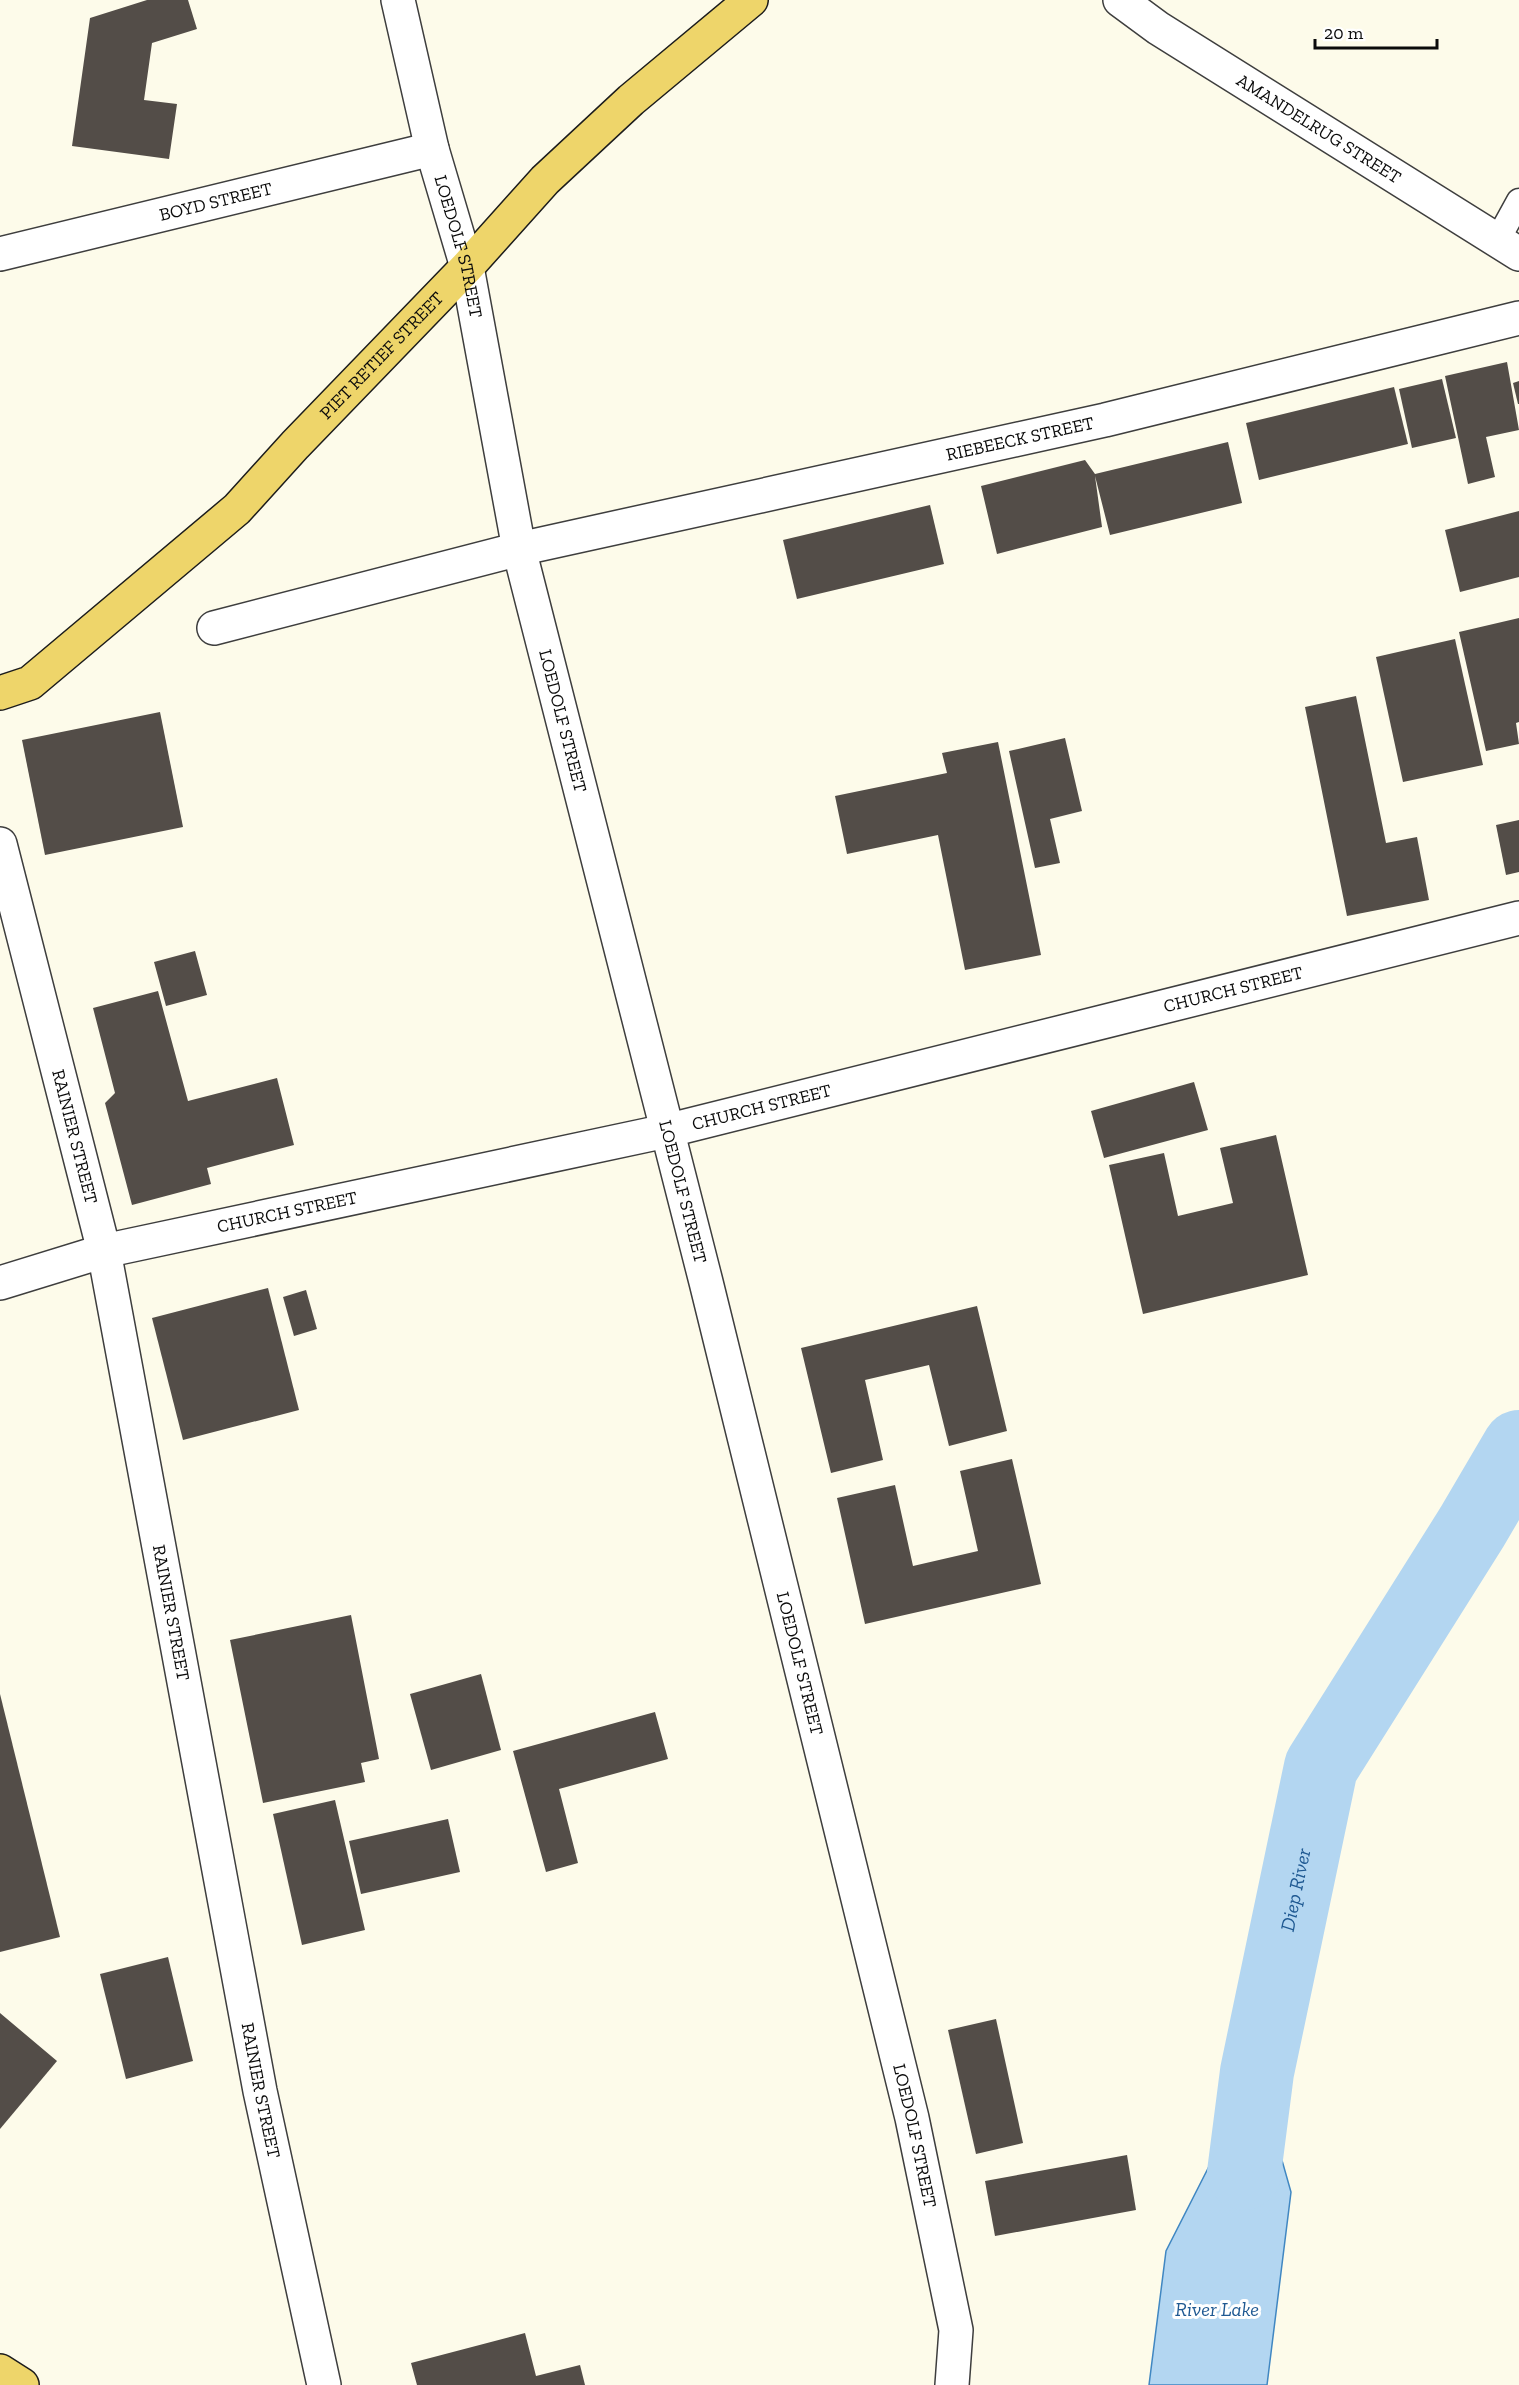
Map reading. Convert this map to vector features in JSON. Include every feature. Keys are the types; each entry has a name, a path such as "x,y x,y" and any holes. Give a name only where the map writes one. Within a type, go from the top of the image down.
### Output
{"main road":[{"name":"PIET RETIEF STREET","path":"0,693 30,682 237,509 295,445 467,267 545,180 631,100 751,0"},
{"path":"0,2371 22,2385"}],"street":[{"name":"LOEDOLF STREET","path":"398,0 432,149 467,267 519,549 706,1282 912,2118 956,2330 952,2385"},
{"name":"AMANDELRUG STREET","path":"1120,0 1158,28 1508,247"},
{"name":"BOYD STREET","path":"0,254 432,149"},
{"name":"RIEBEECK STREET","path":"214,628 519,549 1105,420 1519,318"},
{"name":"RAINIER STREET","path":"0,844 104,1251 260,2091 324,2385"},
{"name":"CHURCH STREET","path":"0,1283 104,1251 666,1131 1519,918"}],"lane":[{"path":"1508,247 1519,201"}],"water":[{"name":"River Lake","path":"1257,2072 1291,2192 1267,2385 1149,2385 1166,2251"}],"building":[{"path":"147,0 188,0 197,29 152,43 144,100 177,104 169,159 72,146 90,18"},
{"path":"1507,362 1519,430 1486,437 1495,477 1468,484 1445,376"},
{"path":"1442,379 1456,438 1412,448 1399,389"},
{"path":"1519,381 1519,404 1518,404 1513,383"},
{"path":"1394,387 1408,444 1259,480 1246,423"},
{"path":"1228,442 1242,503 1110,535 1095,476 1102,527 997,554 981,486 1085,460 1095,474"},
{"path":"930,505 944,564 797,599 783,540"},
{"path":"1519,511 1519,577 1460,592 1445,530"},
{"path":"1519,618 1519,722 1516,723 1519,744 1486,751 1459,632"},
{"path":"1455,639 1483,765 1403,782 1376,657"},
{"path":"1356,696 1386,843 1417,837 1429,900 1347,916 1305,707"},
{"path":"160,712 183,827 45,855 22,740"},
{"path":"1065,738 1082,811 1050,819 1060,863 1035,868 1009,751"},
{"path":"998,742 1041,955 965,970 938,835 847,854 835,796 947,773 942,753"},
{"path":"1519,820 1519,872 1506,875 1496,825"},
{"path":"195,951 207,995 166,1006 154,962"},
{"path":"158,991 188,1101 277,1078 294,1145 207,1168 211,1184 132,1205 105,1103 115,1093 93,1008"},
{"path":"1194,1082 1208,1130 1104,1158 1091,1111"},
{"path":"1276,1135 1308,1275 1143,1314 1109,1165 1164,1153 1178,1216 1233,1203 1220,1148"},
{"path":"268,1288 299,1410 183,1440 152,1318"},
{"path":"306,1290 317,1329 294,1336 283,1297"},
{"path":"977,1306 1007,1431 949,1446 929,1365 865,1380 883,1460 831,1473 801,1348"},
{"path":"1012,1459 1041,1584 865,1624 837,1498 895,1485 913,1566 978,1551 960,1471"},
{"path":"351,1615 379,1759 361,1763 365,1782 263,1803 230,1640"},
{"path":"481,1674 501,1750 431,1770 410,1694"},
{"path":"0,1694 60,1937 0,1952"},
{"path":"655,1712 668,1759 559,1789 578,1863 546,1872 513,1751"},
{"path":"335,1800 365,1930 302,1945 273,1814"},
{"path":"448,1819 460,1872 361,1894 349,1841"},
{"path":"168,1957 193,2061 126,2079 100,1974"},
{"path":"0,2013 57,2061 0,2129"},
{"path":"996,2019 1023,2143 976,2154 948,2030"},
{"path":"1127,2155 1136,2210 995,2236 985,2181"},
{"path":"525,2333 536,2376 580,2365 585,2385 417,2385 411,2363"}],"waterway":[{"name":"Diep River","path":"1244,2173 1257,2072 1321,1767 1472,1527 1519,1447"}]}
